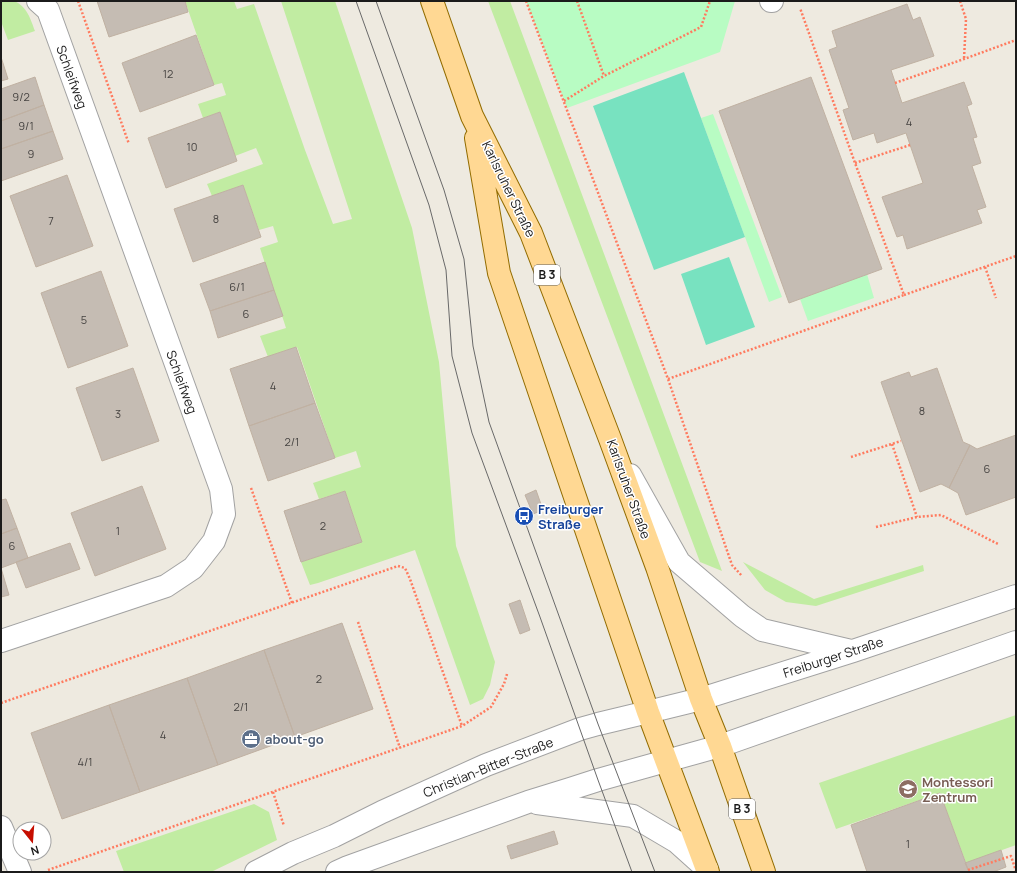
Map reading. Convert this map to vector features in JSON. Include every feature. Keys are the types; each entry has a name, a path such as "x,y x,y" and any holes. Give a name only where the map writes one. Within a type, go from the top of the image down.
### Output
{"main road":[{"name":"Karlsruher Straße","path":"432,1 472,116 531,233 610,440 657,567 701,699 720,746 764,872"},
{"name":"Karlsruher Straße","path":"472,116 499,273 648,712 707,870"}],"street":[{"name":"Schleifweg","path":"1,641 166,586 193,568 214,541 224,514 221,489 48,10 38,1"},
{"path":"610,440 678,562 742,616 762,630 853,651"},
{"name":"Freiburger Straße","path":"648,712 701,699 853,651 1016,596"},
{"path":"334,836 345,870 528,802 598,780 720,746 1016,642"},
{"name":"Christian-Bitter-Straße","path":"256,872 293,853 334,836 382,812 486,765 580,729 648,712"},
{"name":"Karlsruher Straße","path":"528,802 633,816 677,842 707,870"},
{"path":"1,827 20,872"}],"path":[{"path":"526,1 668,379 732,565 746,580"},
{"path":"577,1 604,76"},
{"path":"564,101 604,76 701,27 710,1"},
{"path":"798,1 855,163 904,295"},
{"path":"960,1 966,19 964,59"},
{"path":"895,83 1016,40"},
{"path":"855,163 910,145"},
{"path":"668,379 1016,256"},
{"path":"985,267 996,298"},
{"path":"851,457 901,441"},
{"path":"892,444 917,517"},
{"path":"876,527 917,517 941,515 998,544"},
{"path":"1,703 398,566 405,568 410,579 462,726"},
{"path":"358,622 400,748"},
{"path":"41,872 462,726 491,707 504,684 506,674"},
{"path":"968,870 1011,856 1016,871"}],"green space":[{"path":"1,1 14,1 22,6 28,14 35,31 8,40 1,24"},
{"path":"185,1 234,1 237,9 254,4 305,150 333,224 352,219 281,1 335,1 412,228 439,362 456,546 495,662 490,685 483,699 470,705 415,550 310,585 301,562 362,542 345,491 319,499 313,483 361,467 356,451 335,458 297,347 268,357 260,336 286,328 260,248 278,242 273,226 259,230 243,185 212,196 207,184 263,164 256,148 235,156 220,112 203,118 198,104 226,95 222,83 214,85"},
{"path":"488,1 510,1 722,571 700,562"},
{"path":"526,1 735,1 720,52 567,108"},
{"path":"684,72 745,237 654,270 593,106"},
{"path":"713,114 782,297 769,302 701,118"},
{"path":"729,257 755,327 706,345 681,274"},
{"path":"867,274 874,298 808,321 800,299"},
{"path":"743,562 814,599 923,565 924,571 816,606 786,602 765,590"},
{"path":"1016,715 1016,845 966,863 940,793 836,829 819,783"},
{"path":"254,804 269,812 277,840 211,872 124,872 116,851"}],"building":[{"path":"97,1 185,1 188,12 109,37"},
{"path":"907,4 913,20 920,17 934,56 891,70 902,103 964,82 972,104 967,106 977,137 973,138 981,163 972,166 986,207 977,210 982,223 907,249 903,235 897,237 882,197 923,183 906,133 877,143 874,133 853,140 843,110 849,108 829,50 837,47 832,31"},
{"path":"196,35 214,85 140,112 122,63"},
{"path":"1,57 8,79 1,81"},
{"path":"35,77 44,105 1,121 1,89"},
{"path":"811,77 882,269 789,303 719,111"},
{"path":"44,105 53,131 1,149 1,121"},
{"path":"220,112 237,161 166,188 148,138"},
{"path":"53,131 63,159 1,181 1,149"},
{"path":"67,175 93,246 36,267 10,196"},
{"path":"243,185 261,237 193,262 174,209"},
{"path":"265,262 274,290 210,311 200,284"},
{"path":"101,271 128,346 68,368 41,293"},
{"path":"274,290 283,316 218,338 210,311"},
{"path":"296,347 315,403 249,426 230,369"},
{"path":"133,368 159,441 102,461 76,388"},
{"path":"937,368 963,442 970,445 949,488 941,484 920,492 881,382 909,372 911,377"},
{"path":"315,403 335,458 268,481 249,426"},
{"path":"1016,435 1016,497 966,515 958,493 949,488 970,445 977,449"},
{"path":"142,486 166,549 95,576 71,513"},
{"path":"536,490 543,510 533,514 525,495"},
{"path":"345,491 362,542 301,562 284,511"},
{"path":"6,499 17,528 1,534 1,500"},
{"path":"17,528 28,558 1,568 1,534"},
{"path":"70,543 80,569 26,588 16,562"},
{"path":"1,568 9,595 1,597"},
{"path":"520,600 530,630 520,634 509,604"},
{"path":"342,623 373,709 295,737 264,650"},
{"path":"264,650 295,737 218,765 187,678"},
{"path":"187,678 218,765 140,792 109,705"},
{"path":"109,705 140,792 62,819 31,733"},
{"path":"940,793 969,872 867,872 851,825"},
{"path":"554,831 558,844 511,859 507,846"},
{"path":"1001,850 1006,867 993,872 969,872 965,863"}],"tram line":[{"path":"356,1 429,205 446,270 452,356 472,433 632,872"},
{"path":"376,1 444,190 464,259 473,346 489,422 598,724 655,872"}],"place":[{"name":"Freiburger Straße","path":"524,516"},
{"name":"about-go","path":"251,739"},
{"name":"Montessori Zentrum","path":"908,789"}]}
